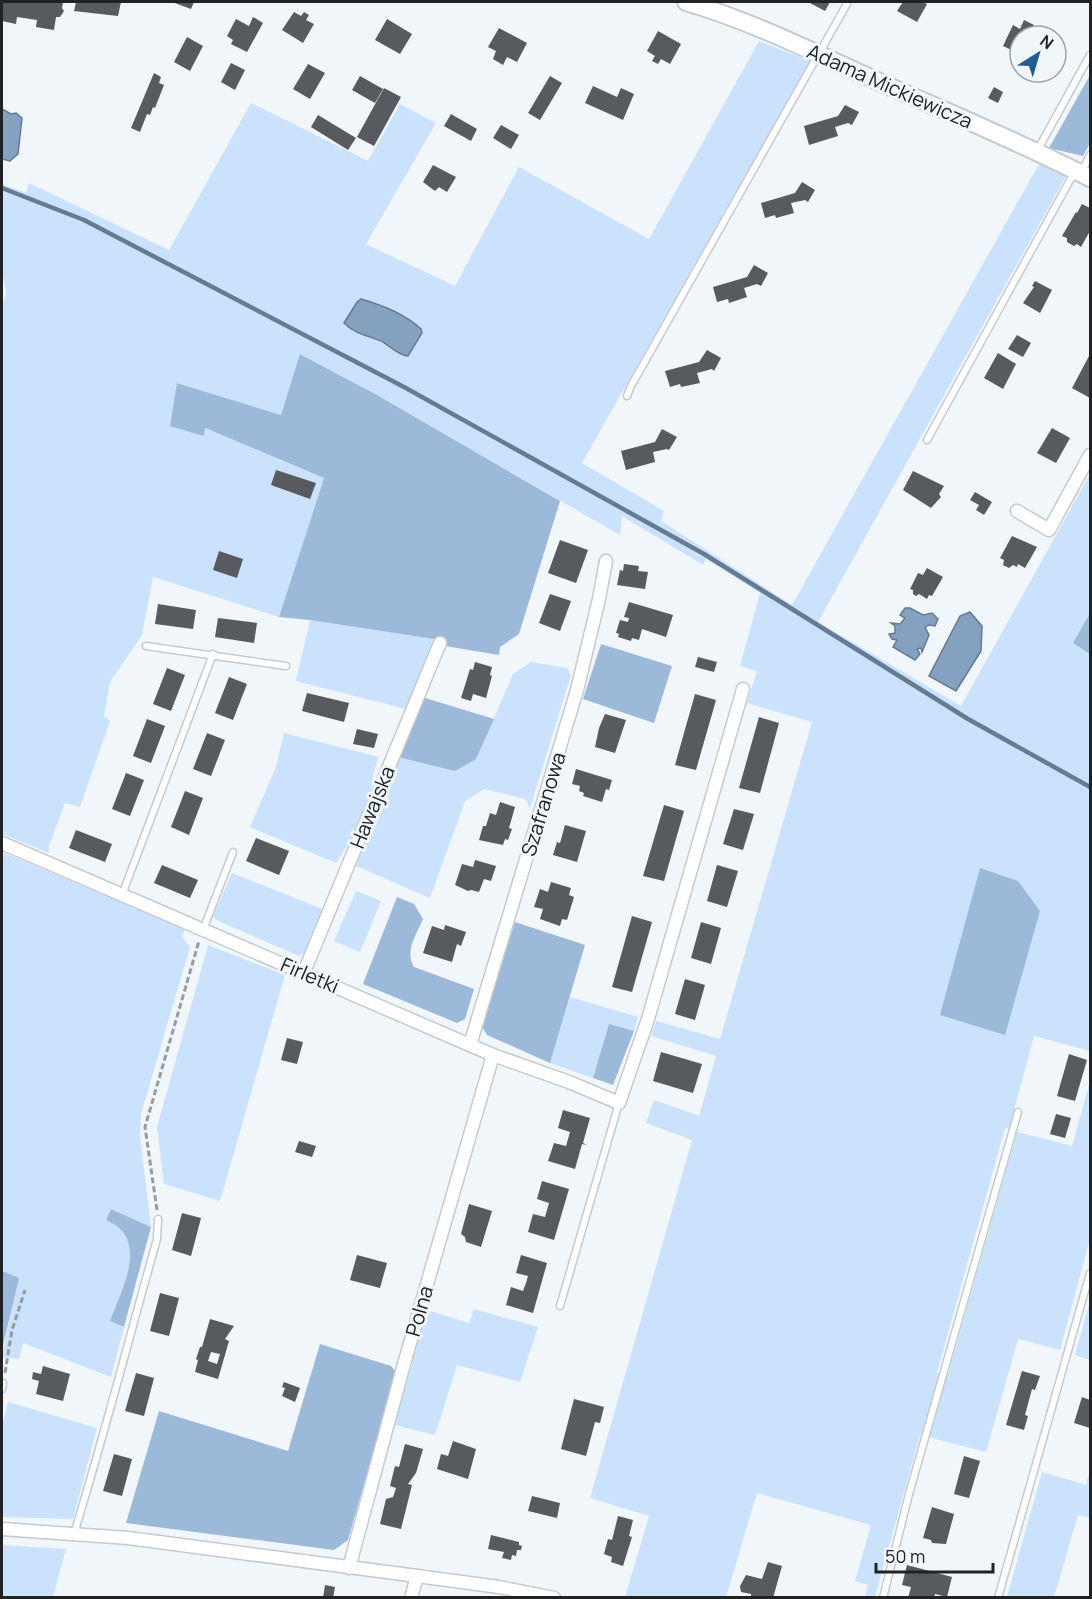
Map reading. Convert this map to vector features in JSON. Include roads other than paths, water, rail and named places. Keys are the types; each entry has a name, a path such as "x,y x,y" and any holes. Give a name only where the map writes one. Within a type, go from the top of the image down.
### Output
{"street":[{"name":"Adama Mickiewicza","path":"686,2 819,54 1082,173"},
{"path":"1017,511 1049,530 1090,455"},
{"name":"Szafranowa","path":"470,1045 577,690 606,561"},
{"name":"Hawajska","path":"304,972 440,643"},
{"path":"619,1103 648,1019 743,689"},
{"name":"Firletki","path":"2,843 493,1055 569,1082 619,1103"},
{"name":"Polna","path":"349,1568 404,1364 493,1055"},
{"path":"2,1529 151,1541 499,1587 554,1598"},
{"path":"411,1598 417,1576"}],"lane":[{"path":"627,396 848,2"},
{"path":"1037,152 1090,55"},
{"path":"927,440 1082,173 1090,155"},
{"path":"146,646 286,666"},
{"path":"122,895 213,654"},
{"path":"202,930 233,852"},
{"path":"560,1306 619,1103"},
{"path":"883,1598 909,1494 1018,1112"},
{"path":"74,1534 103,1440 119,1372 157,1239 158,1218"},
{"path":"998,1598 1090,1273"}],"waterway":[{"path":"2,188 84,220 404,387 704,554 968,719 1090,787"}]}
